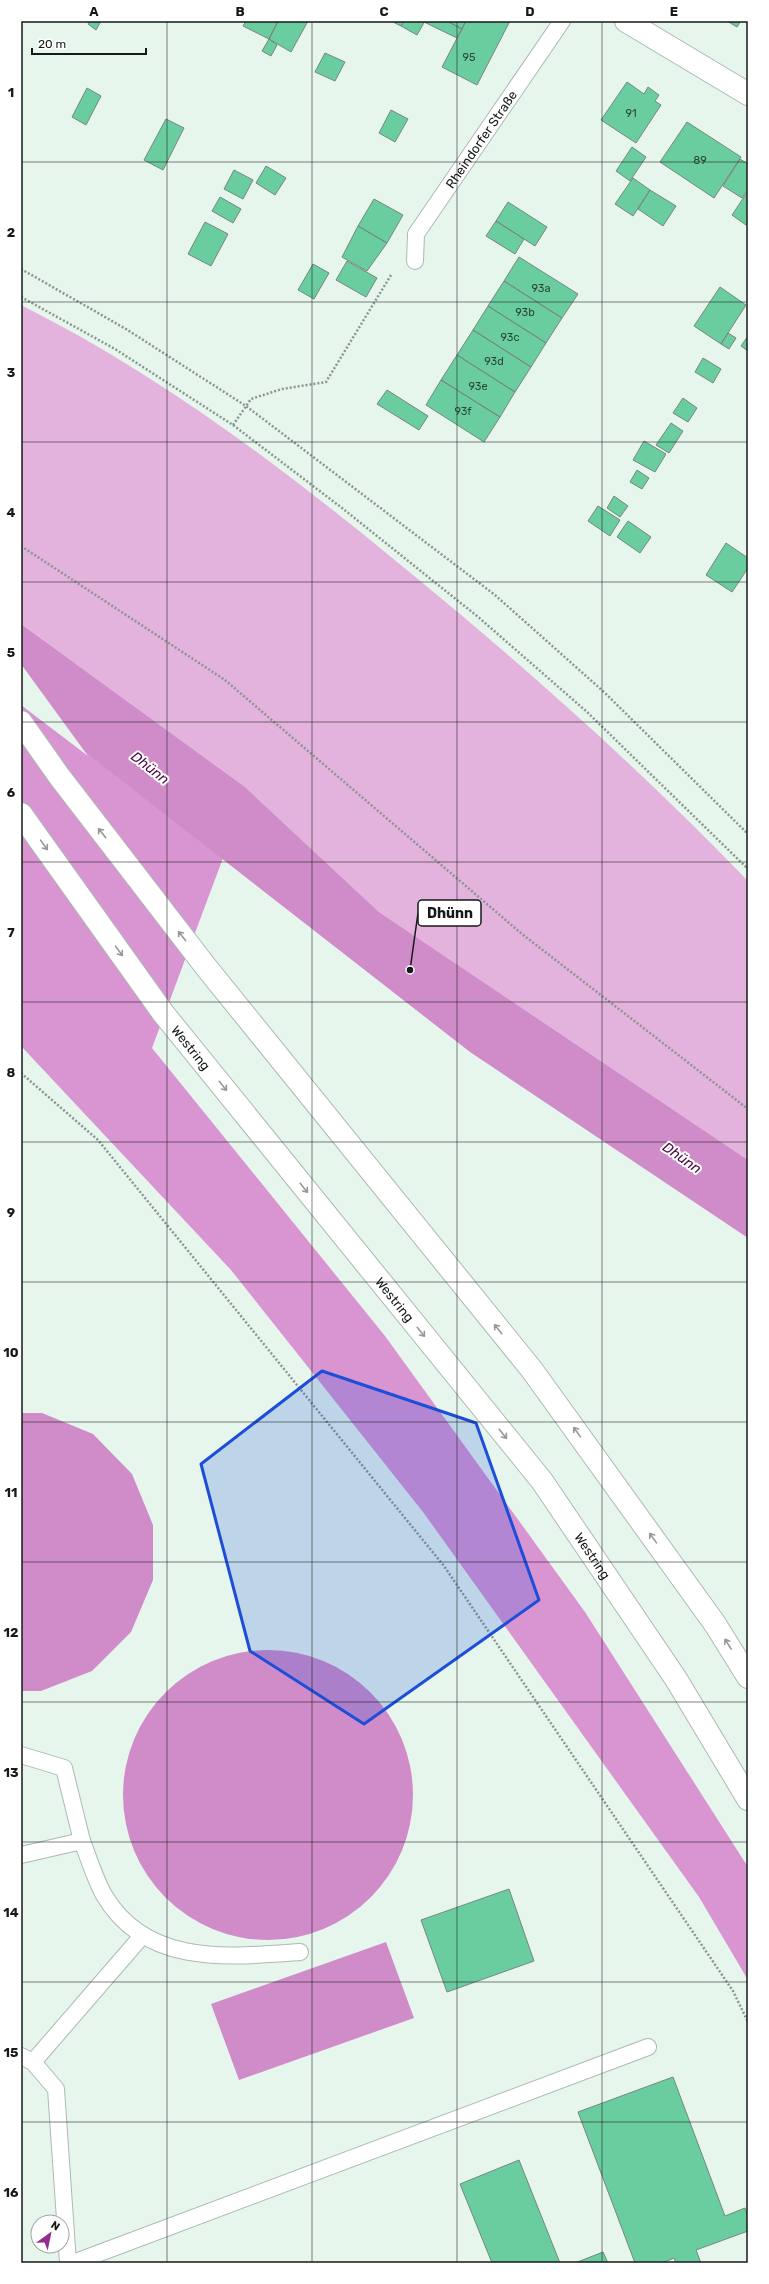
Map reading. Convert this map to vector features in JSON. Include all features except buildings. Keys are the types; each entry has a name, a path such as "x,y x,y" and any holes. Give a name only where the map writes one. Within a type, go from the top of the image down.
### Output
{"main road":[{"path":"626,21 748,94"},
{"path":"21,722 59,776 206,967 532,1370 715,1624 748,1677"},
{"name":"Westring","path":"21,814 163,1012 542,1482 676,1679 748,1799"}],"lane":[{"name":"Rheindorfer Straße","path":"416,234 562,21"},
{"path":"414,261 416,234"},
{"path":"21,1755 64,1768 82,1841 104,1895 121,1918 142,1936 172,1949 208,1956 300,1952"},
{"path":"21,1855 82,1841"},
{"path":"68,2263 56,2089 27,2059 142,1936"},
{"path":"73,2263 648,2047"}],"path":[{"path":"233,425 251,399 282,389 326,382 416,234"},
{"path":"21,269 126,329 246,406 495,595 604,692 748,834"},
{"path":"21,297 115,349 233,425 477,616 586,711 748,869"},
{"path":"21,546 225,680 522,934 748,1109"},
{"path":"21,1073 98,1140 444,1566 733,1991 748,2022"}],"highlighted area":[{"path":"322,1371 476,1423 539,1600 364,1724 250,1651 201,1464"}],"shaded area":[{"path":"21,305 74,333 176,395 273,464 321,501 457,611 543,685 668,801 748,881 748,1160 379,912 245,787 21,624"},
{"path":"21,702 223,858 152,1048 385,1336 585,1612 748,1867 748,1980 699,1897 423,1512 231,1270 21,1046"}],"water":[{"path":"21,624 245,787 379,912 748,1160 748,1238 470,1052 21,702"},
{"path":"21,1413 42,1413 93,1434 132,1474 153,1525 153,1580 131,1632 92,1671 41,1691 21,1691"},
{"path":"254,1650 282,1650 296,1652 324,1661 349,1674 371,1692 389,1714 402,1739 411,1767 413,1795 411,1823 402,1851 389,1876 371,1898 349,1916 324,1929 296,1938 282,1940 254,1940 240,1938 212,1929 187,1916 165,1898 147,1876 134,1851 125,1823 123,1809 123,1781 125,1767 134,1739 147,1714 165,1692 187,1674 212,1661 240,1652"},
{"path":"386,1942 414,2018 239,2080 211,2004"}],"pier":[{"path":"21,664 88,756 21,705"}],"place":[{"name":"Dhünn","path":"410,970"}]}
